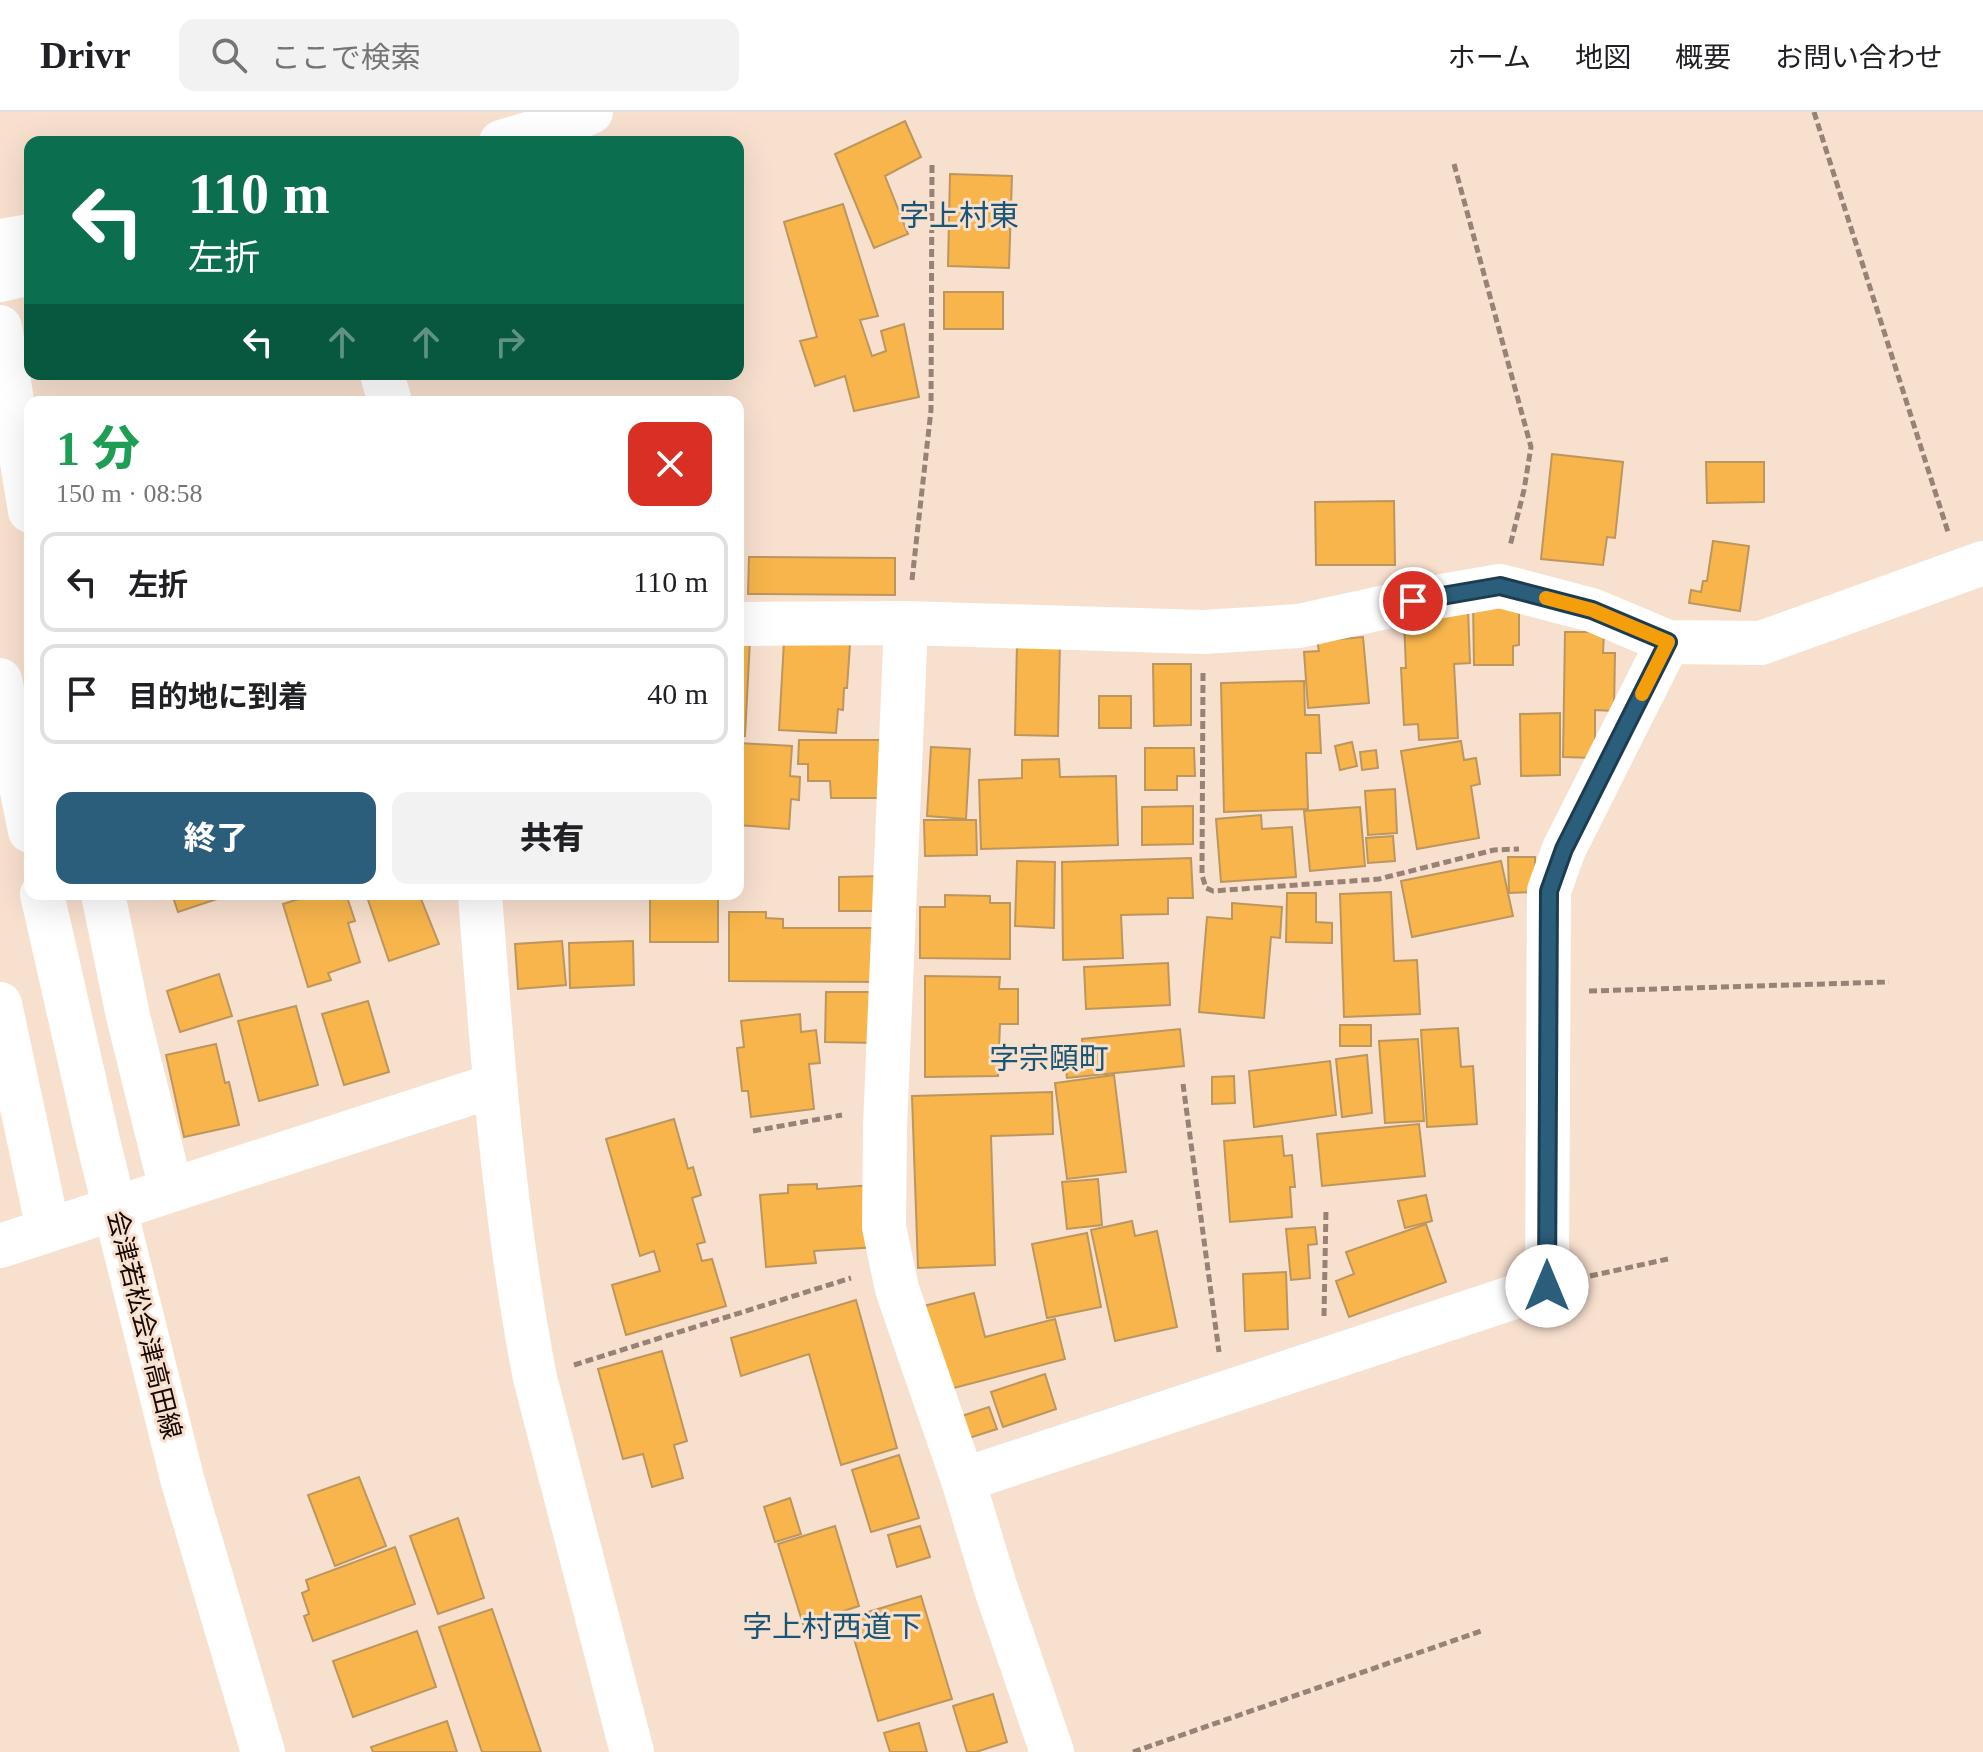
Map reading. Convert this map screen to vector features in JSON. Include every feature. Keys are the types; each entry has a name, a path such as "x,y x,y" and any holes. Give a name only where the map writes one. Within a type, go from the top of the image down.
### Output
{"street":[{"path":"521,136 591,112"},
{"path":"0,241 24,237"},
{"path":"0,280 24,274"},
{"path":"0,327 24,474"},
{"path":"744,624 906,623 1203,632 1299,626 1500,586 1592,610 1668,642 1761,643 1972,567"},
{"path":"906,623 884,1227 897,1289 1052,1752"},
{"path":"963,1480 1547,1286 1549,891 1564,849 1668,642"},
{"path":"0,680 24,801"},
{"name":"会津若松会津高田線","path":"43,900 75,1047 183,1482 263,1752"},
{"path":"104,900 128,1016 171,1189"},
{"path":"480,900 495,1085 525,1323 535,1378 632,1752"},
{"path":"0,1004 48,1229"},
{"path":"0,1246 495,1085"}],"path":[{"path":"1814,112 1972,567"},
{"path":"906,623 931,410 932,162"},
{"path":"1454,164 1531,447 1524,490 1500,586"},
{"path":"1203,632 1202,875 1206,888 1213,891 1379,879 1494,850 1564,849"},
{"path":"1548,992 1889,982"},
{"path":"1183,1084 1225,1393"},
{"path":"753,1131 886,1107"},
{"path":"1326,1210 1323,1311 1337,1355"},
{"path":"1547,1286 1668,1259"},
{"path":"535,1378 892,1265"},
{"path":"1133,1752 1484,1630"}],"building":[{"path":"905,121 921,157 885,176 908,234 874,248 835,154"},
{"path":"950,174 1012,176 1009,268 948,266"},
{"path":"843,204 878,316 860,320 872,356 886,351 881,331 904,324 919,397 854,411 845,376 815,386 800,341 817,337 784,222"},
{"path":"944,292 1003,292 1003,329 944,329"},
{"path":"1552,454 1623,462 1615,538 1607,537 1603,565 1541,559"},
{"path":"1706,462 1764,462 1764,502 1707,503"},
{"path":"1394,501 1395,565 1316,565 1315,502"},
{"path":"1713,541 1749,546 1740,611 1689,603 1691,590 1701,592 1703,581 1707,581"},
{"path":"749,557 895,558 895,595 748,594"},
{"path":"1473,603 1519,603 1519,645 1513,646 1513,665 1474,665"},
{"path":"1468,609 1470,663 1454,664 1458,738 1419,740 1418,724 1404,725 1401,668 1406,668 1404,621"},
{"path":"1565,632 1604,632 1603,653 1615,653 1614,711 1595,710 1595,758 1563,757"},
{"path":"1363,637 1369,703 1308,708 1304,652 1319,651 1317,641"},
{"path":"744,640 750,640 744,736"},
{"path":"784,641 850,644 847,688 844,688 843,710 838,709 836,733 779,730"},
{"path":"1017,642 1060,642 1058,736 1015,735"},
{"path":"1153,664 1191,664 1191,725 1154,726"},
{"path":"1304,681 1305,715 1319,715 1321,753 1306,753 1308,809 1224,812 1221,683"},
{"path":"1099,696 1131,696 1131,728 1099,728"},
{"path":"1560,713 1560,775 1521,776 1520,714"},
{"path":"799,740 889,740 889,798 831,798 830,781 808,781 808,764 798,764"},
{"path":"1461,741 1464,760 1476,758 1480,784 1471,786 1479,838 1417,849 1401,751"},
{"path":"1352,742 1357,766 1340,770 1335,746"},
{"path":"744,743 792,746 790,776 800,777 799,800 791,799 789,829 744,825"},
{"path":"931,747 970,749 966,819 927,816"},
{"path":"1145,748 1194,748 1195,776 1177,776 1177,790 1145,790"},
{"path":"1376,750 1378,768 1362,770 1360,752"},
{"path":"1059,759 1060,777 1116,776 1118,845 981,849 979,780 1022,778 1022,760"},
{"path":"1395,789 1397,833 1368,835 1365,791"},
{"path":"1193,806 1193,844 1142,845 1142,807"},
{"path":"1360,807 1365,866 1310,871 1304,811"},
{"path":"1261,815 1262,829 1292,827 1296,877 1221,882 1216,819"},
{"path":"924,820 976,820 977,855 925,856"},
{"path":"1393,836 1395,861 1368,863 1366,838"},
{"path":"1508,857 1535,857 1536,892 1509,893"},
{"path":"1191,858 1193,898 1168,898 1168,914 1121,915 1123,958 1063,960 1062,862"},
{"path":"1017,861 1055,862 1054,928 1015,926"},
{"path":"1501,861 1513,916 1412,937 1401,881"},
{"path":"884,876 884,911 839,911 839,877"},
{"path":"1391,892 1394,961 1417,960 1420,1014 1344,1017 1340,894"},
{"path":"1287,893 1316,893 1316,922 1332,923 1332,943 1286,942"},
{"path":"945,895 990,896 990,903 1010,903 1010,959 920,958 920,907 945,907"},
{"path":"174,900 214,900 178,912"},
{"path":"296,900 348,900 355,921 348,923 360,962 328,973 331,980 308,987 283,904"},
{"path":"368,900 421,900 439,944 389,961"},
{"path":"650,900 718,900 718,942 650,942"},
{"path":"1232,903 1282,907 1280,938 1271,937 1264,1018 1199,1012 1207,917 1232,919"},
{"path":"729,912 766,912 766,918 783,919 783,928 880,928 880,982 729,981"},
{"path":"562,941 566,985 518,989 515,944"},
{"path":"633,941 634,985 570,988 569,943"},
{"path":"1168,963 1170,1005 1086,1009 1084,967"},
{"path":"219,974 232,1016 180,1032 167,991"},
{"path":"925,976 1000,977 999,989 1018,989 1018,1024 1000,1024 998,1076 925,1077"},
{"path":"826,992 875,992 875,1043 825,1042"},
{"path":"368,1001 389,1072 344,1085 322,1014"},
{"path":"296,1006 318,1085 259,1101 238,1021"},
{"path":"800,1014 801,1032 816,1030 820,1063 809,1064 814,1109 751,1117 748,1091 742,1091 737,1048 744,1047 741,1021"},
{"path":"1340,1025 1371,1025 1371,1046 1340,1046"},
{"path":"1458,1028 1461,1067 1473,1066 1477,1124 1427,1127 1421,1030"},
{"path":"1180,1029 1184,1066 1067,1078 1064,1050 1083,1048 1082,1039"},
{"path":"1418,1039 1424,1121 1385,1123 1379,1041"},
{"path":"216,1044 239,1125 184,1137 166,1055"},
{"path":"1367,1055 1372,1113 1342,1117 1336,1059"},
{"path":"1330,1061 1336,1115 1254,1127 1249,1071"},
{"path":"1114,1075 1126,1172 1067,1179 1055,1083"},
{"path":"1234,1076 1235,1103 1212,1104 1212,1077"},
{"path":"1052,1092 1053,1134 991,1136 995,1265 918,1268 912,1096"},
{"path":"674,1119 688,1169 693,1167 701,1195 692,1198 705,1242 697,1244 702,1261 712,1259 726,1306 626,1335 612,1285 660,1271 654,1251 640,1256 606,1139"},
{"path":"1419,1124 1425,1176 1322,1186 1317,1134"},
{"path":"1282,1136 1284,1156 1292,1155 1295,1187 1290,1187 1292,1217 1230,1222 1224,1141"},
{"path":"1098,1179 1102,1225 1067,1229 1062,1182"},
{"path":"817,1184 817,1189 873,1185 878,1247 814,1251 816,1263 766,1267 760,1195 788,1193 788,1185"},
{"path":"1426,1195 1432,1221 1405,1228 1398,1201"},
{"path":"1132,1221 1135,1236 1157,1231 1177,1327 1115,1341 1091,1230"},
{"path":"1426,1224 1446,1282 1349,1317 1336,1281 1354,1274 1346,1252"},
{"path":"1315,1227 1317,1244 1308,1245 1310,1278 1291,1280 1286,1229"},
{"path":"1087,1233 1101,1307 1047,1318 1032,1244"},
{"path":"1286,1272 1288,1329 1245,1331 1243,1274"},
{"path":"974,1293 985,1337 1055,1319 1065,1359 946,1390 924,1306"},
{"path":"856,1300 897,1448 841,1465 809,1354 741,1376 731,1338"},
{"path":"662,1351 687,1441 674,1445 683,1478 652,1487 643,1454 623,1459 598,1369"},
{"path":"1045,1374 1056,1409 1003,1427 991,1392"},
{"path":"989,1407 997,1429 966,1439 959,1417"},
{"path":"899,1455 919,1518 871,1532 852,1470"},
{"path":"359,1477 386,1546 335,1566 308,1495"},
{"path":"790,1498 801,1534 775,1542 764,1507"},
{"path":"458,1518 484,1598 438,1614 410,1536"},
{"path":"835,1526 859,1606 803,1624 778,1544"},
{"path":"920,1526 930,1557 897,1567 888,1535"},
{"path":"395,1547 415,1604 313,1641 304,1616 309,1614 302,1593 309,1590 306,1580"},
{"path":"921,1596 952,1699 878,1721 848,1618"},
{"path":"492,1609 541,1752 482,1752 439,1627"},
{"path":"417,1631 436,1687 353,1717 333,1661"},
{"path":"993,1694 1007,1742 967,1752 953,1706"},
{"path":"447,1721 457,1752 373,1752 371,1747"},
{"path":"919,1723 927,1752 890,1752 884,1733"}],"slow traffic":[{"path":"1546,598 1592,610 1668,642 1642,694"}],"district":[{"name":"字上村東","path":"959,215"},
{"name":"字宗頤町","path":"1049,1058"},
{"name":"字上村西道下","path":"832,1626"}],"route":[{"path":"1413,601 1500,586 1592,610 1668,642 1564,849 1549,891 1547,1286"}]}
